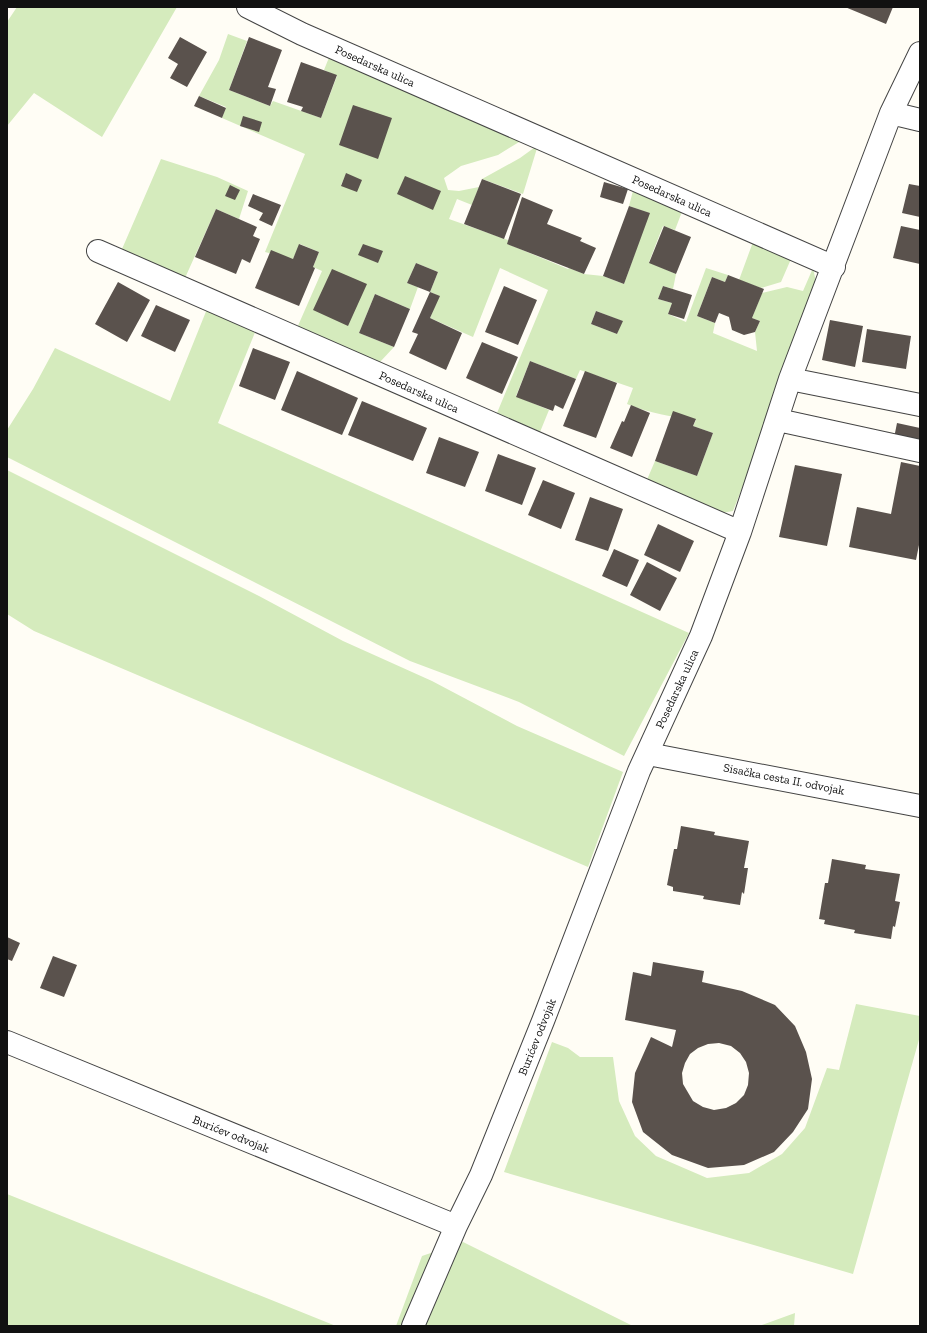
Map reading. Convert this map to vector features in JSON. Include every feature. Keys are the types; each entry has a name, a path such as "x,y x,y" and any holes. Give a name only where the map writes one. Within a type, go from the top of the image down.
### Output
{"street":[{"name":"Posedarska ulica","path":"248,7 302,34 834,267"},
{"name":"Posedarska ulica","path":"611,845 648,754 702,636 740,532 778,420 790,379 834,267 891,113 920,52"},
{"path":"891,113 920,120"},
{"name":"Posedarska ulica","path":"98,251 740,532"},
{"path":"790,379 920,405"},
{"path":"778,420 920,451"},
{"name":"Sisačka cesta II. odvojak","path":"648,754 920,806"},
{"name":"Burićev odvojak","path":"413,1326 456,1226 487,1160 543,1022 611,845"},
{"name":"Burićev odvojak","path":"7,1042 456,1226"}],"green space":[{"path":"17,7 177,7 102,137 34,93 7,126 7,22"},
{"path":"228,34 247,41 229,90 270,106 273,101 321,118 337,76 324,70 330,55 524,139 498,155 461,166 444,178 448,190 459,191 479,187 472,205 457,199 449,219 508,240 508,244 568,269 569,268 584,274 603,276 624,284 649,213 629,206 634,187 683,209 675,230 663,226 649,262 676,274 673,289 663,286 658,299 672,303 668,314 686,322 706,268 728,275 725,282 712,277 697,316 715,323 713,333 757,351 755,332 760,321 752,318 762,293 787,287 803,291 813,268 816,282 769,420 733,511 722,513 646,482 655,461 697,476 713,433 693,426 696,420 678,418 644,410 627,404 633,388 580,370 576,379 530,361 516,396 549,410 540,432 497,413 548,290 500,268 473,337 430,318 439,296 430,292 438,272 416,263 407,283 418,287 410,309 375,294 359,333 394,347 380,362 297,328 322,271 313,267 319,252 300,244 293,259 265,252 305,154 222,118 226,107 199,96 219,60","holes":["346,174 357,191 341,185","596,311 622,321 617,334 591,324"]},
{"path":"538,145 523,194 482,179 520,158"},
{"path":"161,159 217,177 248,191 239,219 216,209 185,278 122,249"},
{"path":"753,242 791,259 781,282 761,288 739,280"},
{"path":"207,309 256,330 218,423 689,633 624,756 519,702 410,661 7,457 7,430 33,389 55,348 170,401"},
{"path":"7,470 259,596 343,641 432,681 517,726 623,772 588,867 34,631 7,614"},
{"path":"856,1004 920,1016 920,1036 853,1274 504,1172 552,1042 568,1048 580,1057 613,1057 619,1101 635,1136 656,1156 707,1178 749,1173 782,1154 805,1128 827,1068 839,1070"},
{"path":"7,1194 336,1326 9,1326 7,1325"},
{"path":"463,1242 633,1326 396,1326 422,1256"},
{"path":"795,1313 794,1326 759,1326"}],"building":[{"path":"845,7 893,7 886,24"},
{"path":"180,37 207,52 187,87 170,78 178,64 168,58"},
{"path":"249,37 282,50 268,87 276,89 270,106 229,90"},
{"path":"301,62 337,75 321,118 301,111 303,107 287,102"},
{"path":"199,96 226,108 222,118 194,106"},
{"path":"353,105 392,118 378,159 339,145"},
{"path":"243,116 262,122 259,132 240,126"},
{"path":"346,173 362,180 357,192 341,186"},
{"path":"405,176 441,191 433,210 397,194"},
{"path":"482,179 521,194 504,239 464,224"},
{"path":"604,182 628,189 623,204 600,197"},
{"path":"909,184 920,186 920,217 902,213"},
{"path":"230,185 240,190 235,200 225,196"},
{"path":"253,194 281,205 272,226 259,220 263,213 248,206"},
{"path":"522,197 553,210 547,224 582,238 580,241 596,248 584,274 507,244"},
{"path":"629,206 650,213 624,284 603,276"},
{"path":"216,209 257,227 253,236 260,239 250,263 242,259 236,274 195,257"},
{"path":"664,226 691,237 676,274 649,263"},
{"path":"901,226 920,230 920,264 893,258"},
{"path":"299,244 319,252 313,267 315,268 299,306 255,288 271,250 293,259"},
{"path":"363,244 383,251 378,263 358,255"},
{"path":"416,263 438,272 430,292 407,283"},
{"path":"332,269 367,284 348,326 313,310"},
{"path":"728,275 764,289 752,318 760,321 755,332 744,335 732,330 729,317 719,313 715,323 697,316 712,277 725,282"},
{"path":"118,282 150,300 127,342 95,324"},
{"path":"504,286 537,300 518,345 485,332"},
{"path":"663,286 692,295 684,319 668,314 672,303 658,299"},
{"path":"430,292 440,296 430,318 462,333 446,370 409,353 418,334 412,332"},
{"path":"375,294 410,309 394,347 359,333"},
{"path":"156,305 190,320 175,352 141,336"},
{"path":"596,311 623,321 617,334 591,324"},
{"path":"830,320 863,326 855,367 822,360"},
{"path":"867,329 911,336 906,369 862,362"},
{"path":"482,342 518,357 502,394 466,378"},
{"path":"253,348 290,362 275,400 239,386"},
{"path":"530,361 576,379 563,409 555,405 553,411 516,397"},
{"path":"297,371 358,398 342,435 281,410"},
{"path":"585,371 617,383 596,438 563,426"},
{"path":"362,401 427,428 413,461 348,435"},
{"path":"631,405 650,413 632,457 610,448"},
{"path":"673,411 696,419 693,426 713,433 697,476 655,461"},
{"path":"897,423 920,428 920,444 894,438"},
{"path":"439,437 479,452 465,487 426,473"},
{"path":"498,454 536,468 522,505 485,491"},
{"path":"901,462 920,466 920,540 916,560 849,547 857,507 891,514"},
{"path":"795,465 842,474 827,546 779,537"},
{"path":"543,480 575,493 561,529 528,515"},
{"path":"590,497 623,509 608,551 575,540"},
{"path":"658,524 694,541 680,572 644,555"},
{"path":"614,549 639,560 627,587 602,576"},
{"path":"647,562 677,578 660,611 630,595"},
{"path":"681,826 715,832 714,835 749,841 744,868 748,868 744,894 742,892 740,905 703,899 704,896 673,891 673,887 667,885 674,849 677,849"},
{"path":"832,859 866,865 865,869 900,874 895,901 900,902 891,939 854,933 855,930 824,924 825,920 819,919 825,883 828,883"},
{"path":"7,937 20,943 12,961 7,959"},
{"path":"53,956 77,965 64,997 40,988"},
{"path":"653,962 704,971 702,982 742,991 775,1005 795,1026 806,1052 812,1079 808,1109 793,1132 774,1152 744,1165 708,1168 672,1155 643,1132 632,1102 635,1073 651,1037 672,1047 676,1030 625,1020 633,972 651,976","holes":["719,1043 731,1046 740,1053 746,1062 749,1073 748,1085 744,1095 736,1103 726,1108 714,1110 703,1107 693,1101 683,1084 682,1073 685,1063 690,1054 698,1048 708,1044"]}]}
